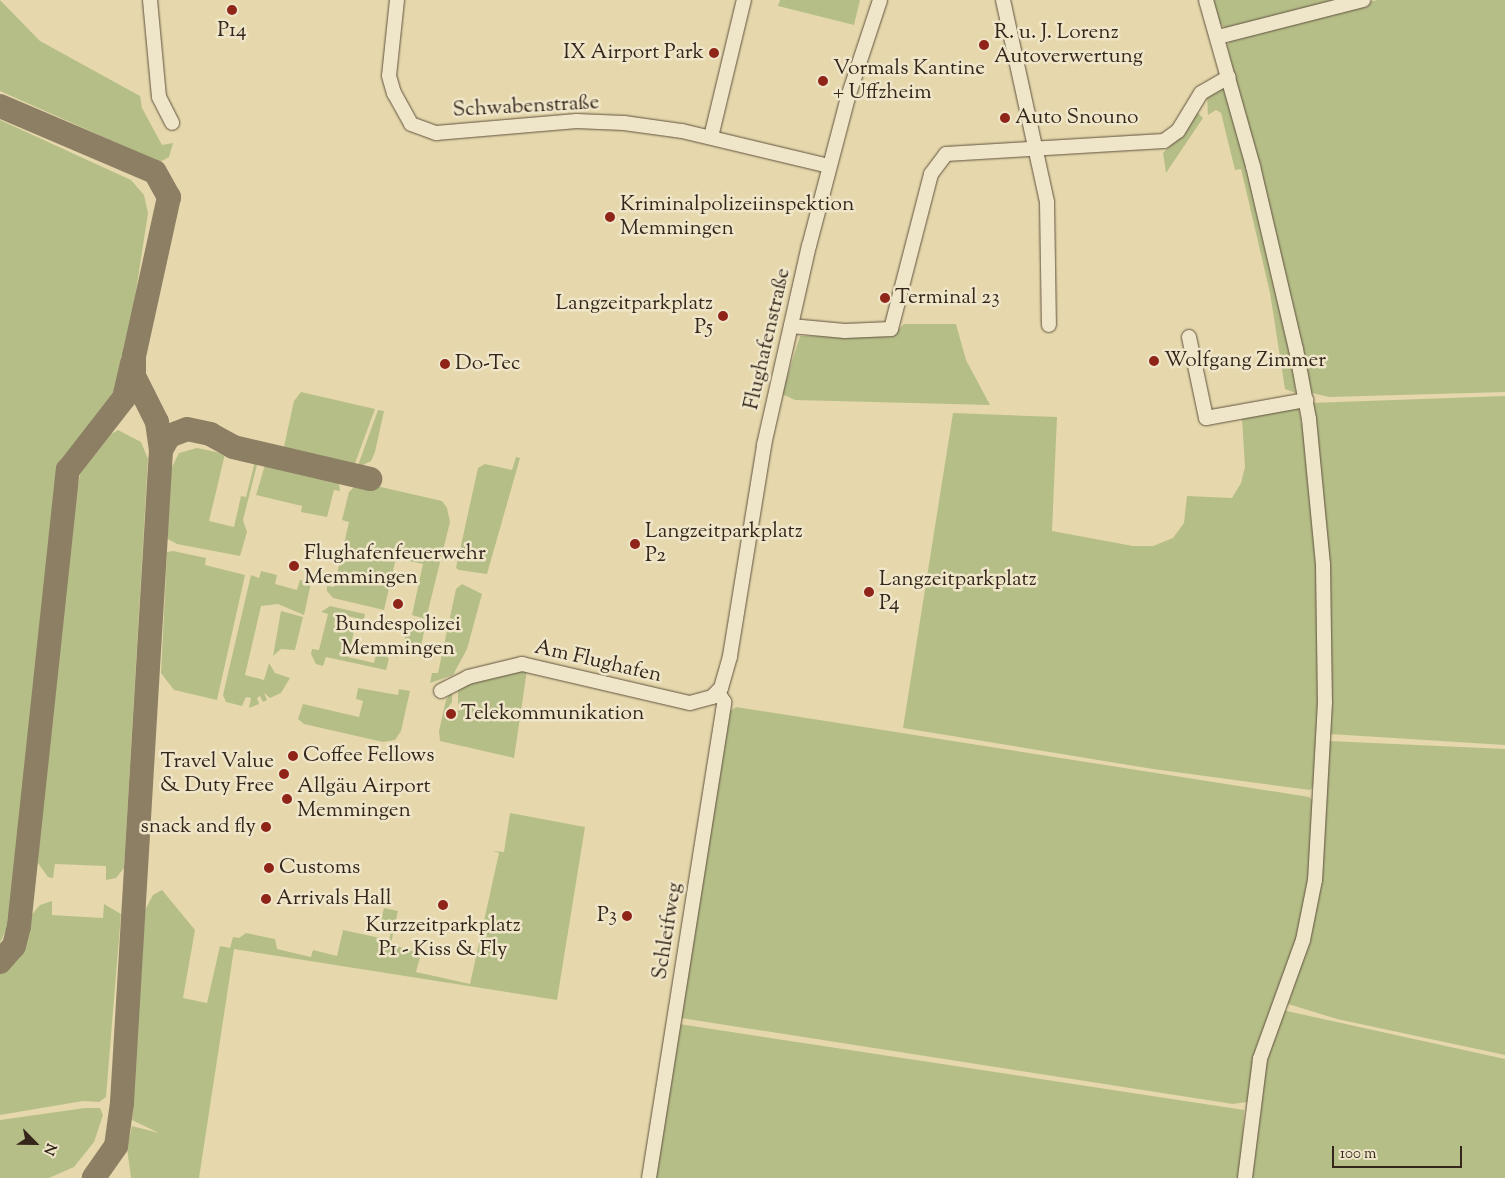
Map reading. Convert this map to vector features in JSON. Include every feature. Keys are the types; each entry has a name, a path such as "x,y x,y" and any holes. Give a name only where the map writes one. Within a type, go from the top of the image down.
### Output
{"street":[{"path":"150,0 159,97 172,123"},
{"name":"Schwabenstraße","path":"396,0 389,76 394,93 411,124 436,133 576,121 661,127 711,137 829,166"},
{"path":"711,137 744,0"},
{"name":"Flughafenstraße","path":"718,692 730,656 753,510 791,326 829,166 880,0"},
{"path":"1003,0 1037,150 1049,226 1049,325"},
{"path":"1206,0 1229,77 1306,400 1323,564 1325,702 1318,843 1303,940 1257,1071 1245,1178"},
{"path":"1218,37 1363,0"},
{"path":"791,326 845,331 891,329 928,186 939,159 958,151 1037,150 1164,141 1178,131 1201,93 1229,77"},
{"path":"1188,337 1206,418 1306,400"},
{"name":"Am Flughafen","path":"441,692 468,677 522,664 683,702 698,702 718,692"},
{"name":"Schleifweg","path":"650,1178 724,702 718,692"}],"green space":[{"path":"0,0 40,41 140,96 142,108 162,145 173,143 169,157 160,162 0,91"},
{"path":"780,0 860,0 854,25 778,6"},
{"path":"1210,0 1351,0 1226,29 1218,22"},
{"path":"1377,0 1505,0 1505,392 1329,397 1308,392 1227,45 1233,38"},
{"path":"1228,87 1289,336 1296,393 1285,389 1270,293 1241,169 1235,170 1221,113 1216,110 1208,115 1207,95"},
{"path":"1197,112 1203,118 1166,173 1163,153 1188,127"},
{"path":"0,120 131,180 144,195 148,213 132,317 110,405 64,456 56,477 9,923 0,943"},
{"path":"904,324 956,324 966,360 990,405 795,400 782,394 800,336 891,337"},
{"path":"301,392 375,409 354,466 283,451 294,401"},
{"path":"1505,396 1505,745 1330,734 1311,403"},
{"path":"1299,408 1315,502 1320,674 1315,785 1310,790 1153,769 903,728 953,413 1057,417 1052,531 1133,546 1153,546 1173,538 1184,523 1187,496 1232,498 1241,483 1245,467 1242,418"},
{"path":"378,410 384,411 375,452 371,461 357,468"},
{"path":"118,430 141,442 148,459 124,868 116,878 106,880 106,866 55,864 53,878 48,877 35,859 68,537 81,470 111,434"},
{"path":"197,448 225,454 209,521 234,527 241,496 246,497 255,461 258,461 243,520 247,532 240,556 177,544 166,538 170,471 179,453"},
{"path":"516,457 520,458 487,574 459,570 456,568 478,468 485,464 512,470"},
{"path":"265,465 339,483 340,491 334,490 327,517 301,512 302,506 256,495"},
{"path":"359,482 442,501 447,508 450,522 426,619 412,615 423,564 396,558 384,610 333,598 327,591 327,586 334,587 349,522 342,520 349,492"},
{"path":"173,551 206,558 205,565 245,575 217,700 174,690 161,673 167,552"},
{"path":"261,571 277,575 275,584 297,590 300,580 311,583 304,615 278,604 261,606 245,675 264,680 269,663 275,673 290,678 281,693 270,698 264,693 267,700 263,702 260,696 257,698 259,704 249,708 251,698 246,697 242,706 226,702 223,695 251,575 259,578"},
{"path":"462,584 482,594 467,649 453,675 430,683 432,673 438,673 456,589"},
{"path":"330,606 365,614 364,620 336,613 334,625 354,631 348,657 374,663 377,651 384,653 389,659 386,670 326,657 323,666 316,664 311,654 312,649 319,650 328,614 321,612"},
{"path":"281,611 303,617 295,650 281,649 273,656"},
{"path":"409,622 425,627 419,656 399,652 397,658 392,649 402,651"},
{"path":"527,670 514,758 440,741 439,731 446,700 452,691 452,702 446,710 447,717 455,720 457,711 464,709 458,704 458,688 472,681"},
{"path":"358,688 398,695 399,689 410,691 401,731 395,740 383,742 304,724 298,719 303,704 359,717 363,701 356,699"},
{"path":"736,707 1309,797 1313,801 1310,883 1294,950 1263,1031 1247,1102 1233,1104 681,1018 727,713"},
{"path":"1329,741 1505,749 1505,1055 1337,1019 1288,1004 1304,950"},
{"path":"510,813 585,827 557,1000 234,949 199,1178 131,1178 127,1148 132,1126 159,1133 132,1120 145,910 153,895 162,890 195,930 183,998 207,1003 220,946 230,948 233,937 239,938 246,933 275,939 277,949 311,957 313,950 337,956 343,930 389,940 392,927 380,924 384,908 398,911 391,944 421,954 416,972 470,984 499,853 493,851 504,852"},
{"path":"52,901 52,915 103,918 104,904 121,914 106,1097 99,1102 83,1101 0,1115 0,971 20,948 29,918 40,905"},
{"path":"1282,1010 1505,1059 1505,1178 1249,1178 1261,1074"},
{"path":"679,1024 1244,1110 1241,1178 652,1178"},
{"path":"85,1108 100,1108 103,1115 94,1142 74,1167 49,1178 0,1178 0,1120"}],"taxiway":[{"path":"0,106 155,172 169,197 134,356 134,376 157,422 161,450 122,1103 116,1146 94,1178"},
{"path":"0,962 14,946 19,926 68,470 124,398 132,363"},
{"path":"161,450 169,436 187,429 210,434 233,447 370,479"}],"place":[{"name":"P14","path":"232,10"},
{"name":"R. u. J. Lorenz Autoverwertung","path":"984,45"},
{"name":"IX Airport Park","path":"714,53"},
{"name":"Vormals Kantine + Uffzheim","path":"823,81"},
{"name":"Auto Snouno","path":"1005,118"},
{"name":"Kriminalpolizeiinspektion Memmingen","path":"610,217"},
{"name":"Terminal 23","path":"885,298"},
{"name":"Langzeitparkplatz P5","path":"723,316"},
{"name":"Wolfgang Zimmer","path":"1154,361"},
{"name":"Do-Tec","path":"445,364"},
{"name":"Langzeitparkplatz P2","path":"635,544"},
{"name":"Flughafenfeuerwehr Memmingen","path":"294,566"},
{"name":"Langzeitparkplatz P4","path":"869,592"},
{"name":"Bundespolizei Memmingen","path":"398,604"},
{"name":"Telekommunikation","path":"451,714"},
{"name":"Coffee Fellows","path":"293,756"},
{"name":"Travel Value & Duty Free","path":"284,774"},
{"name":"Allgäu Airport Memmingen","path":"287,799"},
{"name":"snack and fly","path":"266,827"},
{"name":"Customs","path":"269,868"},
{"name":"Arrivals Hall","path":"266,899"},
{"name":"Kurzzeitparkplatz P1 - Kiss & Fly","path":"443,905"},
{"name":"P3","path":"627,916"}]}
